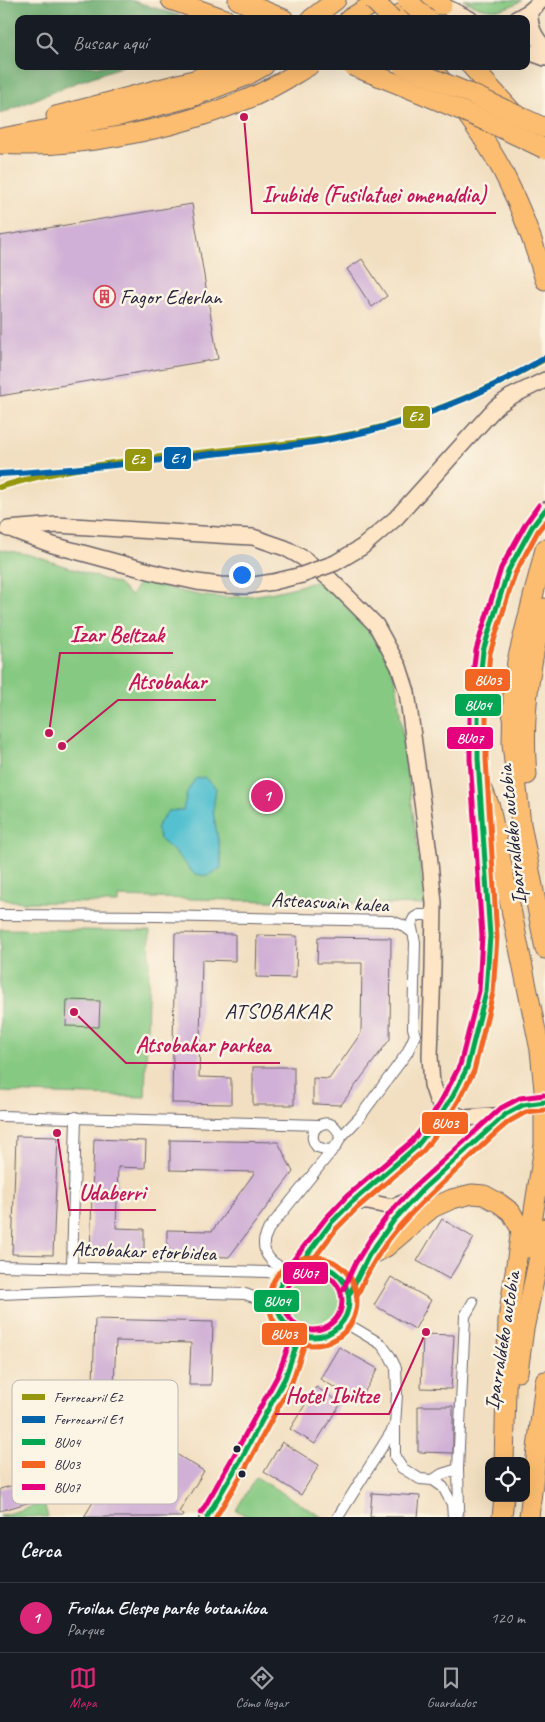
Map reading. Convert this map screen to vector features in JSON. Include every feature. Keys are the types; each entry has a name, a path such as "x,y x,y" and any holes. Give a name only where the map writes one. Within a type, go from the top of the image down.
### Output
{"highway":[{"path":"172,0 213,15"},
{"path":"238,0 274,15"},
{"path":"316,15 336,0"},
{"path":"327,15 348,0"},
{"path":"373,0 388,15"},
{"path":"356,15 380,0"},
{"path":"407,0 423,15"},
{"path":"399,15 420,5 440,2"},
{"path":"0,136 62,114 194,80 218,70"},
{"path":"0,136 119,116 192,97 256,70"},
{"path":"0,144 29,146 111,138 165,126 244,100 272,88 303,70"},
{"path":"362,70 440,101 545,149"},
{"path":"413,70 545,128"},
{"path":"434,70 476,129 502,170 535,245 545,280"},
{"path":"475,70 508,106 545,155"},
{"path":"545,550 517,662 512,694 512,744 521,824 545,950"},
{"name":"Iparraldeko autobia","path":"545,608 530,665 525,728 526,758 545,940"},
{"path":"479,780 490,807 540,1050 544,1090 544,1148 508,1371"},
{"path":"366,1258 386,1247 432,1208 452,1198 472,1194 484,1195 511,1212 520,1230 508,1320 505,1457"},
{"name":"Iparraldeko autobia","path":"506,1457 524,1329 545,1228"},
{"path":"528,1517 545,1381"},
{"path":"502,1517 503,1502"}],"street":[{"path":"523,15 542,0"},
{"path":"440,2 463,15"},
{"path":"530,11 530,26 534,35 545,48"},
{"path":"530,52 545,58"},
{"path":"3,532 38,545 53,545 160,574 198,582 247,586 302,575 335,563 362,547 396,518 496,407 510,397 545,380"},
{"path":"545,510 532,527 508,570 483,651 478,697 478,759 490,936 486,992 467,1068 438,1121 417,1146 331,1222 291,1273 277,1295 277,1305 281,1318 288,1328 300,1335 315,1338 334,1332 344,1322 349,1310 350,1293 366,1258 388,1227 412,1199 506,1115 520,1106 545,1102"},
{"path":"3,532 57,525 253,538 285,548 303,558 331,580 376,625 399,667 406,692 431,870 434,919 430,1056 432,1085 437,1100 464,1118 506,1115"},
{"name":"Asteasuain kalea","path":"0,915 391,921 402,925 412,932 414,942 413,1028 415,1035"},
{"path":"412,932 411,924 414,918 419,915 426,915 434,919"},
{"path":"350,1293 341,1277 331,1268 316,1264 291,1273 276,1266 267,1256 264,1242 268,1230 335,1148 340,1138 357,1120 407,1053 415,1035 426,1037 432,1032"},
{"path":"0,1116 320,1125 326,1123 336,1126 357,1120"},
{"path":"72,1268 76,1117"},
{"path":"320,1125 314,1130 314,1144 324,1150 335,1148"},
{"path":"336,1126 340,1138"},
{"path":"352,1202 368,1202 392,1207 412,1199"},
{"name":"Atsobakar etorbidea","path":"0,1266 291,1273"},
{"name":"Atsobakar etorbidea","path":"0,1294 108,1290 245,1294 277,1305"},
{"path":"457,1517 459,1508 458,1469 465,1316 473,1302"},
{"path":"344,1322 381,1344 390,1356 396,1368 395,1457 402,1468 420,1478 433,1480 443,1487 452,1504 453,1517"},
{"path":"207,1517 285,1378 300,1335"},
{"path":"338,1517 395,1426"},
{"path":"433,1480 442,1474 458,1469"}],"green space":[{"path":"0,0 131,0 177,15 15,15 15,70 112,70 0,114"},
{"path":"463,0 522,0 499,9 486,9"},
{"path":"0,549 31,555 118,584 131,596 141,580 186,593 242,597 289,589 321,580 349,607 373,636 383,651 397,686 425,905 118,897 118,903 23,902 6,900 0,897"},
{"path":"0,929 150,931 145,1097 0,1092"},
{"path":"309,1274 319,1274 329,1278 337,1286 341,1301 337,1316 329,1324 319,1328 309,1328 299,1324 291,1316 287,1306 287,1296 291,1286 299,1278"},
{"path":"256,1477 322,1517 248,1517 236,1510"},
{"path":"44,1504 48,1517 0,1517"}],"water":[{"path":"204,777 216,788 213,811 221,856 221,868 208,876 194,874 177,854 160,839 156,828 168,811 183,810 187,792 195,779"}],"building":[{"name":"Fagor Ederlan","path":"192,204 218,359 0,396 0,236"},
{"path":"362,259 387,296 372,307 347,269"},
{"path":"175,933 235,934 235,961 202,960 199,1077 231,1078 231,1104 172,1103"},
{"path":"257,935 297,936 296,978 256,977"},
{"path":"318,937 391,938 390,1039 341,1105 313,1104 313,1078 329,1079 361,1033 362,963 317,963"},
{"path":"67,1000 100,1001 99,1027 66,1026"},
{"path":"253,1067 294,1067 294,1105 253,1105"},
{"path":"16,1136 58,1137 53,1255 12,1254"},
{"path":"94,1139 146,1141 145,1168 118,1167 116,1228 144,1229 144,1256 90,1254"},
{"path":"170,1140 278,1142 293,1172 229,1257 167,1255 167,1230 212,1231 255,1172 170,1170"},
{"path":"442,1219 474,1238 449,1279 417,1261"},
{"path":"391,1277 431,1300 415,1329 374,1305"},
{"path":"95,1319 213,1322 211,1385 189,1385 191,1343 116,1341 114,1380 93,1380"},
{"path":"423,1334 454,1335 451,1389 421,1388"},
{"path":"339,1347 378,1369 359,1401 320,1379"},
{"path":"316,1387 341,1403 315,1444 290,1429"},
{"path":"418,1406 453,1406 453,1453 418,1452"},
{"path":"282,1442 319,1465 301,1495 264,1472"},
{"path":"178,1455 204,1471 179,1512 184,1515 183,1517 84,1517 92,1504 178,1504"},
{"path":"12,1486 12,1504 24,1504 0,1511 0,1489"},
{"path":"372,1493 420,1496 418,1517 370,1517"}],"rail line":[{"name":"E1","path":"0,474 80,468 293,445 350,435 408,420 464,399 519,373 545,358"},
{"name":"E2","path":"0,487 33,478 101,465 313,441 365,431 444,407 495,385 545,359"}],"transit line":[{"name":"BU07","path":"291,1263 326,1218 347,1196 412,1141 431,1117 460,1065 479,991 482,936 470,759 470,697 476,650 501,568 526,523 539,505"},
{"name":"BU04","path":"297,1268 331,1223 352,1202 417,1146 437,1121 453,1096 467,1068 486,992 490,936 478,759 478,697 483,651 508,571 532,527 545,510"},
{"name":"BU03","path":"303,1273 337,1228 357,1208 423,1151 443,1126 474,1071 493,993 497,937 486,759 486,697 490,653 515,574 538,531 545,522"},
{"name":"BU07","path":"343,1290 355,1264 371,1238 388,1215 413,1188 501,1108 520,1098 544,1095"},
{"name":"BU04","path":"350,1293 369,1255 394,1220 424,1188 506,1114 523,1105 545,1102"},
{"name":"BU03","path":"357,1296 377,1256 401,1224 429,1195 510,1121 526,1112 545,1110"},
{"name":"BU03","path":"313,1257 330,1260 344,1270 354,1284 357,1301 354,1318 344,1332 330,1342 313,1345 296,1342 282,1332 272,1318 269,1301 272,1284 282,1270 296,1260 313,1257"},
{"name":"BU04","path":"320,1265 339,1275 347,1287 349,1301 347,1315 339,1327 327,1335 306,1337 287,1327 279,1315 277,1294 287,1275 299,1267 320,1265"},
{"name":"BU07","path":"313,1272 324,1274 337,1285 342,1301 340,1312 329,1325 313,1330 302,1328 289,1317 284,1301 286,1290 297,1277 313,1272"},
{"name":"BU07","path":"201,1513 278,1375 293,1333"},
{"name":"BU04","path":"207,1517 285,1378 300,1335"},
{"name":"BU03","path":"216,1517 247,1465 292,1382 307,1337"}],"place":[{"name":"Irubide (Fusilatuei omenaldia)","path":"244,117"},
{"name":"Fagor Ederlan","path":"104,297"},
{"name":"Izar Beltzak","path":"49,733"},
{"name":"Atsobakar","path":"62,746"},
{"name":"Froilan Elespe parke botanikoa","path":"267,796"},
{"name":"Atsobakar parkea","path":"74,1012"},
{"name":"Udaberri","path":"57,1133"},
{"name":"Hotel Ibiltze","path":"426,1332"}],"district":[{"name":"ATSOBAKAR","path":"278,1011"}]}
